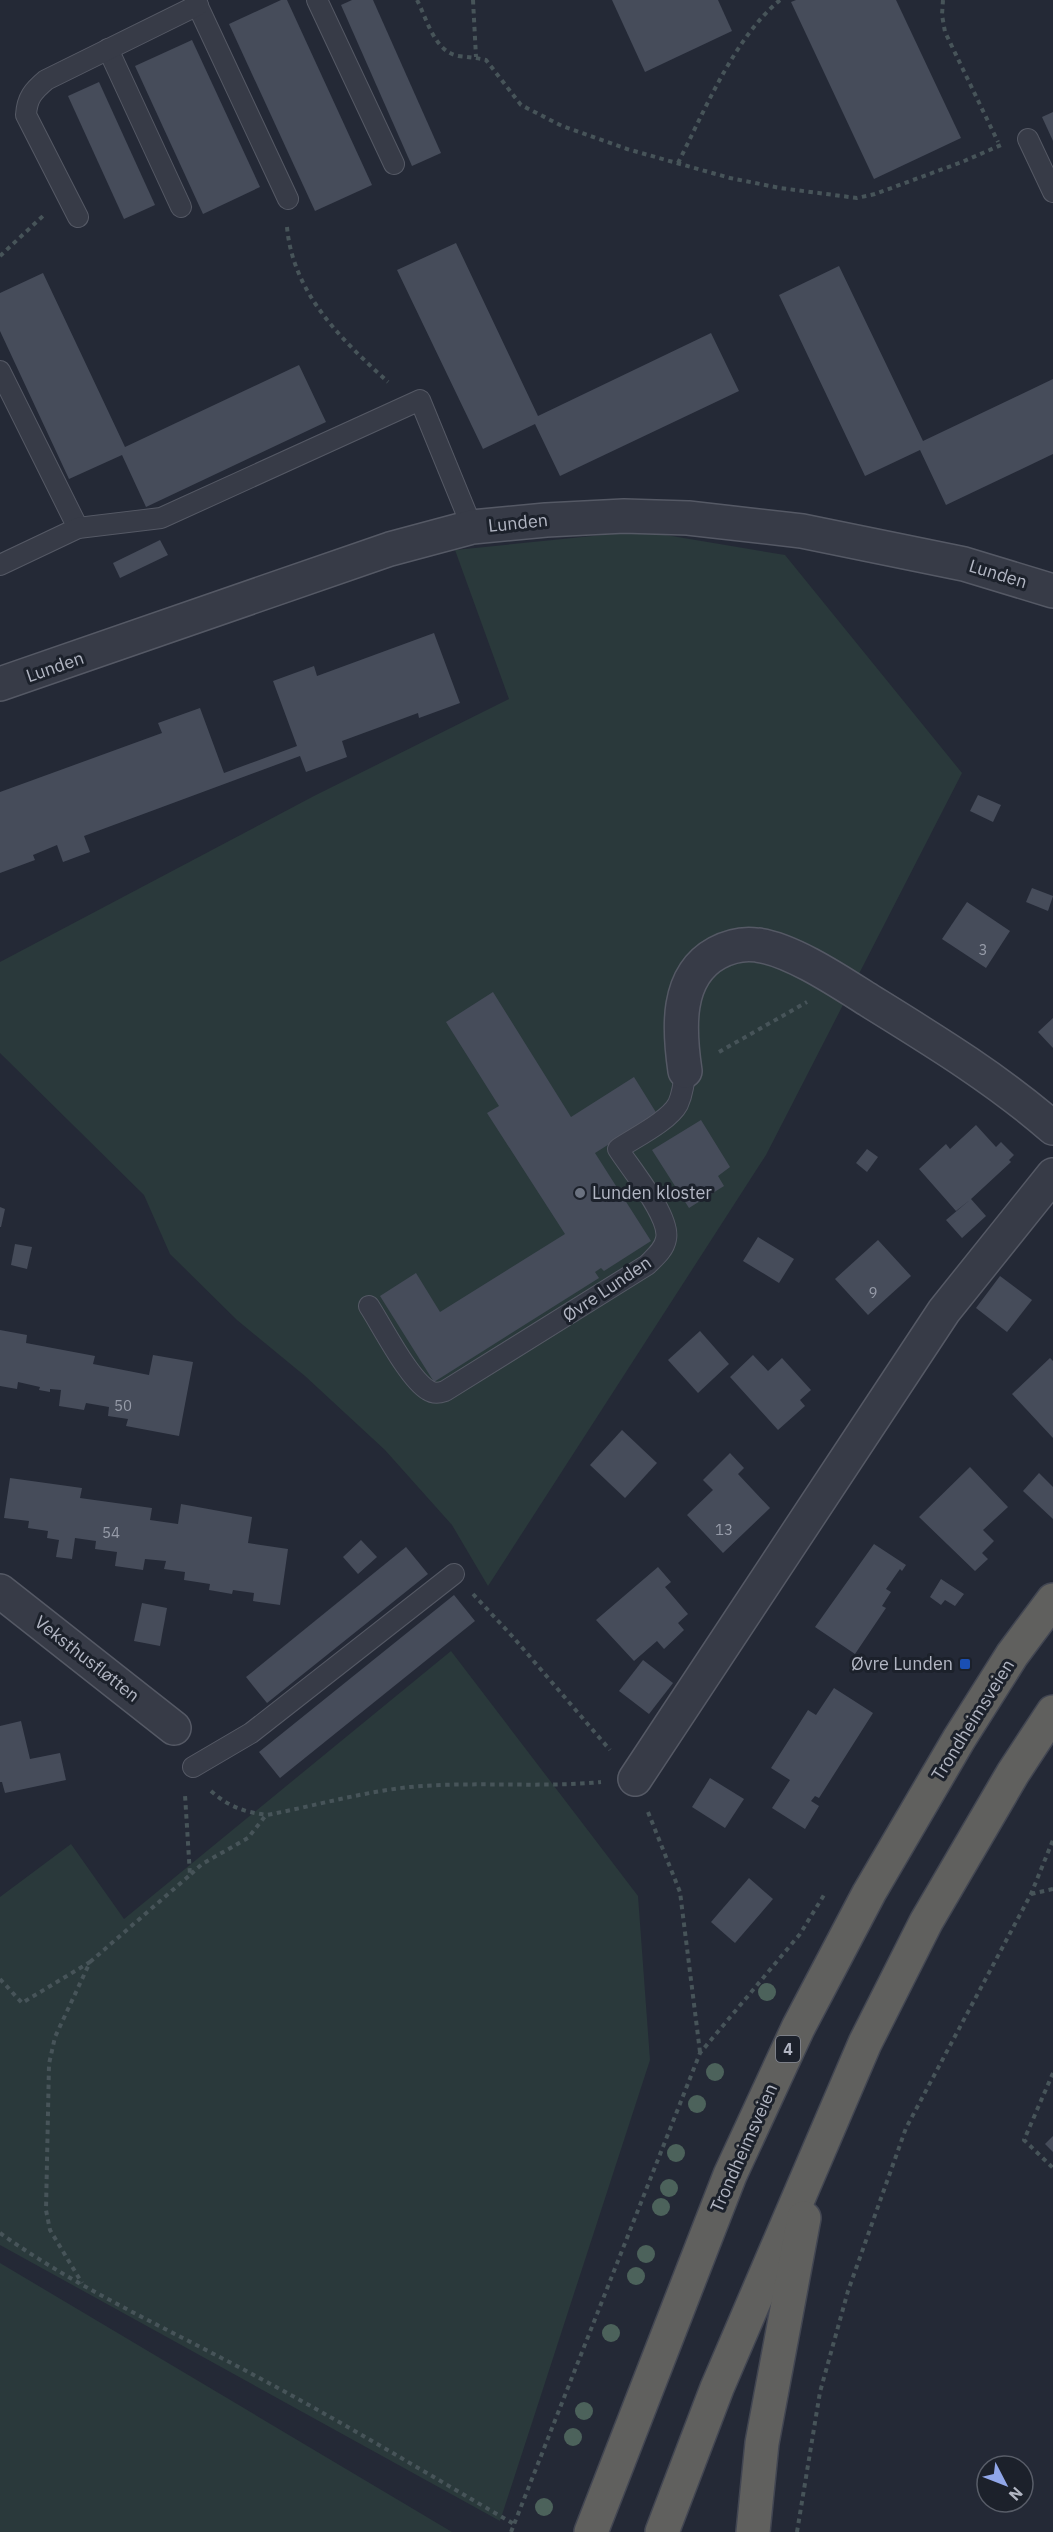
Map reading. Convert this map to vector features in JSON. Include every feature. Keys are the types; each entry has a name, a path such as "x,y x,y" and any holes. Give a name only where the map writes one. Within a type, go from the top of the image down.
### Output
{"highway":[{"name":"Trondheimsveien","path":"591,2532 730,2175 798,2028 869,1893 959,1739 1012,1655 1053,1600"},
{"path":"662,2532 717,2388 865,2043 926,1922 1013,1773 1053,1713"},
{"path":"753,2532 762,2443 814,2160"}],"street":[{"name":"Lunden","path":"0,684 390,549 472,527 546,520 624,516 688,518 802,531 964,564 1053,591"},
{"name":"Øvre Lunden","path":"685,1071 680,1038 685,996 700,966 710,957 739,945 756,945 789,956 841,983 951,1052 1027,1106 1053,1128"},
{"path":"635,1779 944,1311 1053,1175"},
{"name":"Veksthusfløtten","path":"0,1591 174,1728"}],"lane":[{"path":"316,0 394,164"},
{"path":"78,217 26,115 27,102 33,91 46,80 196,3 288,199"},
{"path":"108,49 181,207"},
{"path":"1028,139 1053,192"},
{"path":"0,371 78,528"},
{"path":"0,565 78,528 161,518 420,400 472,527"},
{"name":"Øvre Lunden","path":"369,1306 414,1376 430,1391 437,1393 446,1391 647,1265 663,1247 667,1237 666,1227 661,1214 618,1149 668,1116 677,1106 685,1071"},
{"path":"193,1767 251,1733 454,1574"}],"path":[{"path":"417,0 437,42 444,50 456,55 486,60 521,105 591,137 730,178 780,188 857,198 875,194 962,162 1000,145 1028,139"},
{"path":"473,0 476,57"},
{"path":"678,163 737,51 750,32 780,0"},
{"path":"943,0 942,15 945,32 1000,145"},
{"path":"0,256 66,194"},
{"path":"288,242 310,298 321,315 347,344 411,404"},
{"path":"685,1071 841,983"},
{"path":"454,1574 513,1637 635,1779 680,1892 700,2053"},
{"path":"193,1767 207,1787 224,1802 243,1812 267,1815 409,1787 477,1783 574,1785 635,1779"},
{"path":"190,1875 185,1787 193,1767"},
{"path":"0,1979 22,2003 90,1962 202,1864 248,1838 267,1815"},
{"path":"797,2532 820,2392 848,2291 906,2128 1031,1894 1053,1840"},
{"path":"511,2532 700,2053 800,1934 831,1885"},
{"path":"1031,1894 1053,1889"},
{"path":"994,1945 1002,1947"},
{"path":"82,2284 50,2230 46,2210 49,2064 55,2037 90,1962"},
{"path":"1053,2073 1024,2140 1053,2168"},
{"path":"0,2233 22,2249 82,2284 328,2414 513,2524"}],"shaded area":[{"path":"642,531 785,555 962,773 766,1155 488,1586 452,1525 385,1450 305,1376 237,1320 170,1254 144,1195 0,1053 0,962 314,796 509,699 455,550"},
{"path":"451,1651 638,1896 650,2060 500,2521 0,2245 0,1897 71,1844 124,1919"},
{"path":"0,2263 452,2532 0,2532"}],"building":[{"path":"281,0 287,0 372,185 315,211 229,24"},
{"path":"352,0 373,0 441,153 412,166 341,5"},
{"path":"612,0 718,0 732,31 645,72"},
{"path":"796,0 896,0 961,138 874,179 791,2"},
{"path":"192,40 260,187 203,214 135,66"},
{"path":"99,82 155,205 124,219 68,96"},
{"path":"1053,112 1053,141 1042,117"},
{"path":"456,243 538,416 711,333 739,391 560,476 535,424 483,449 397,270"},
{"path":"839,266 923,441 1053,379 1053,454 946,505 920,450 865,476 779,295"},
{"path":"43,273 125,447 299,365 326,422 146,507 122,455 69,479 0,331 0,293"},
{"path":"160,540 168,555 120,578 113,563"},
{"path":"434,633 460,703 419,718 418,713 342,741 347,757 306,772 300,756 84,836 90,852 63,862 57,845 33,855 35,860 0,873 0,792 162,733 158,723 200,708 224,773 297,746 273,681 314,666 317,676"},
{"path":"978,795 1001,805 993,822 970,811"},
{"path":"1032,888 1053,896 1048,911 1026,902"},
{"path":"967,902 1010,931 986,968 942,939"},
{"name":"Lunden kloster","path":"493,992 571,1117 634,1077 657,1114 595,1153 651,1241 604,1271 601,1268 595,1272 599,1278 434,1382 380,1296 416,1273 440,1312 565,1234 487,1113 499,1106 446,1022"},
{"path":"1053,1018 1053,1048 1038,1032"},
{"path":"701,1120 730,1167 718,1176 724,1186 689,1208 652,1150"},
{"path":"976,1125 996,1147 1001,1142 1014,1155 1009,1160 1011,1162 956,1211 919,1169 946,1144 950,1149"},
{"path":"867,1149 878,1157 867,1172 856,1163"},
{"path":"971,1199 986,1216 962,1238 946,1220"},
{"path":"0,1207 5,1209 1,1227 0,1227"},
{"path":"758,1237 794,1259 779,1283 743,1261"},
{"path":"878,1240 911,1276 868,1315 835,1279"},
{"path":"15,1244 32,1247 27,1269 11,1265"},
{"path":"1000,1276 1032,1300 1007,1332 976,1308"},
{"path":"0,1330 27,1335 26,1343 95,1356 93,1364 149,1375 153,1355 193,1362 179,1436 126,1426 128,1419 108,1416 109,1407 86,1403 84,1410 59,1406 61,1390 50,1389 50,1392 39,1390 40,1387 18,1382 17,1389 0,1386"},
{"path":"700,1331 729,1364 698,1393 668,1360"},
{"path":"753,1355 768,1371 782,1358 811,1390 800,1400 805,1406 778,1430 730,1377"},
{"path":"1050,1358 1053,1361 1053,1438 1012,1394"},
{"path":"622,1430 657,1463 625,1498 590,1465"},
{"path":"730,1453 744,1468 738,1474 770,1508 723,1553 687,1515 713,1490 703,1480"},
{"path":"970,1467 1008,1507 983,1530 994,1541 982,1553 988,1559 975,1571 919,1517"},
{"path":"1039,1473 1053,1487 1053,1519 1023,1491"},
{"path":"10,1478 82,1488 80,1498 152,1508 150,1520 178,1524 181,1504 252,1517 248,1543 288,1549 280,1605 253,1601 254,1593 233,1590 232,1594 209,1590 210,1584 184,1580 185,1572 164,1569 166,1561 145,1559 143,1570 115,1566 117,1552 95,1549 96,1541 75,1538 72,1559 56,1557 59,1540 47,1538 48,1531 28,1528 29,1521 4,1518"},
{"path":"361,1540 377,1557 358,1574 343,1557"},
{"path":"874,1544 906,1565 902,1571 900,1569 886,1589 891,1592 882,1606 886,1608 855,1654 815,1627"},
{"path":"406,1547 428,1574 267,1703 246,1677"},
{"path":"658,1567 671,1582 665,1587 688,1614 678,1623 684,1630 664,1649 657,1641 634,1661 596,1620"},
{"path":"941,1579 964,1594 955,1606 945,1600 941,1605 930,1597"},
{"path":"454,1595 475,1621 280,1778 259,1752"},
{"path":"142,1603 167,1608 160,1646 134,1641"},
{"path":"643,1660 673,1683 649,1714 619,1691"},
{"path":"834,1688 873,1713 819,1798 815,1796 811,1801 819,1806 805,1829 772,1808 790,1780 771,1768 808,1710 816,1715"},
{"path":"21,1721 30,1759 60,1753 66,1780 5,1793 2,1782 0,1782 0,1726"},
{"path":"710,1778 744,1799 725,1828 692,1807"},
{"path":"749,1878 773,1899 735,1943 711,1922"},
{"path":"1053,2136 1053,2152 1045,2144"}],"place":[{"name":"Lunden kloster","path":"580,1193"},
{"name":"Øvre Lunden","path":"965,1664"}]}
